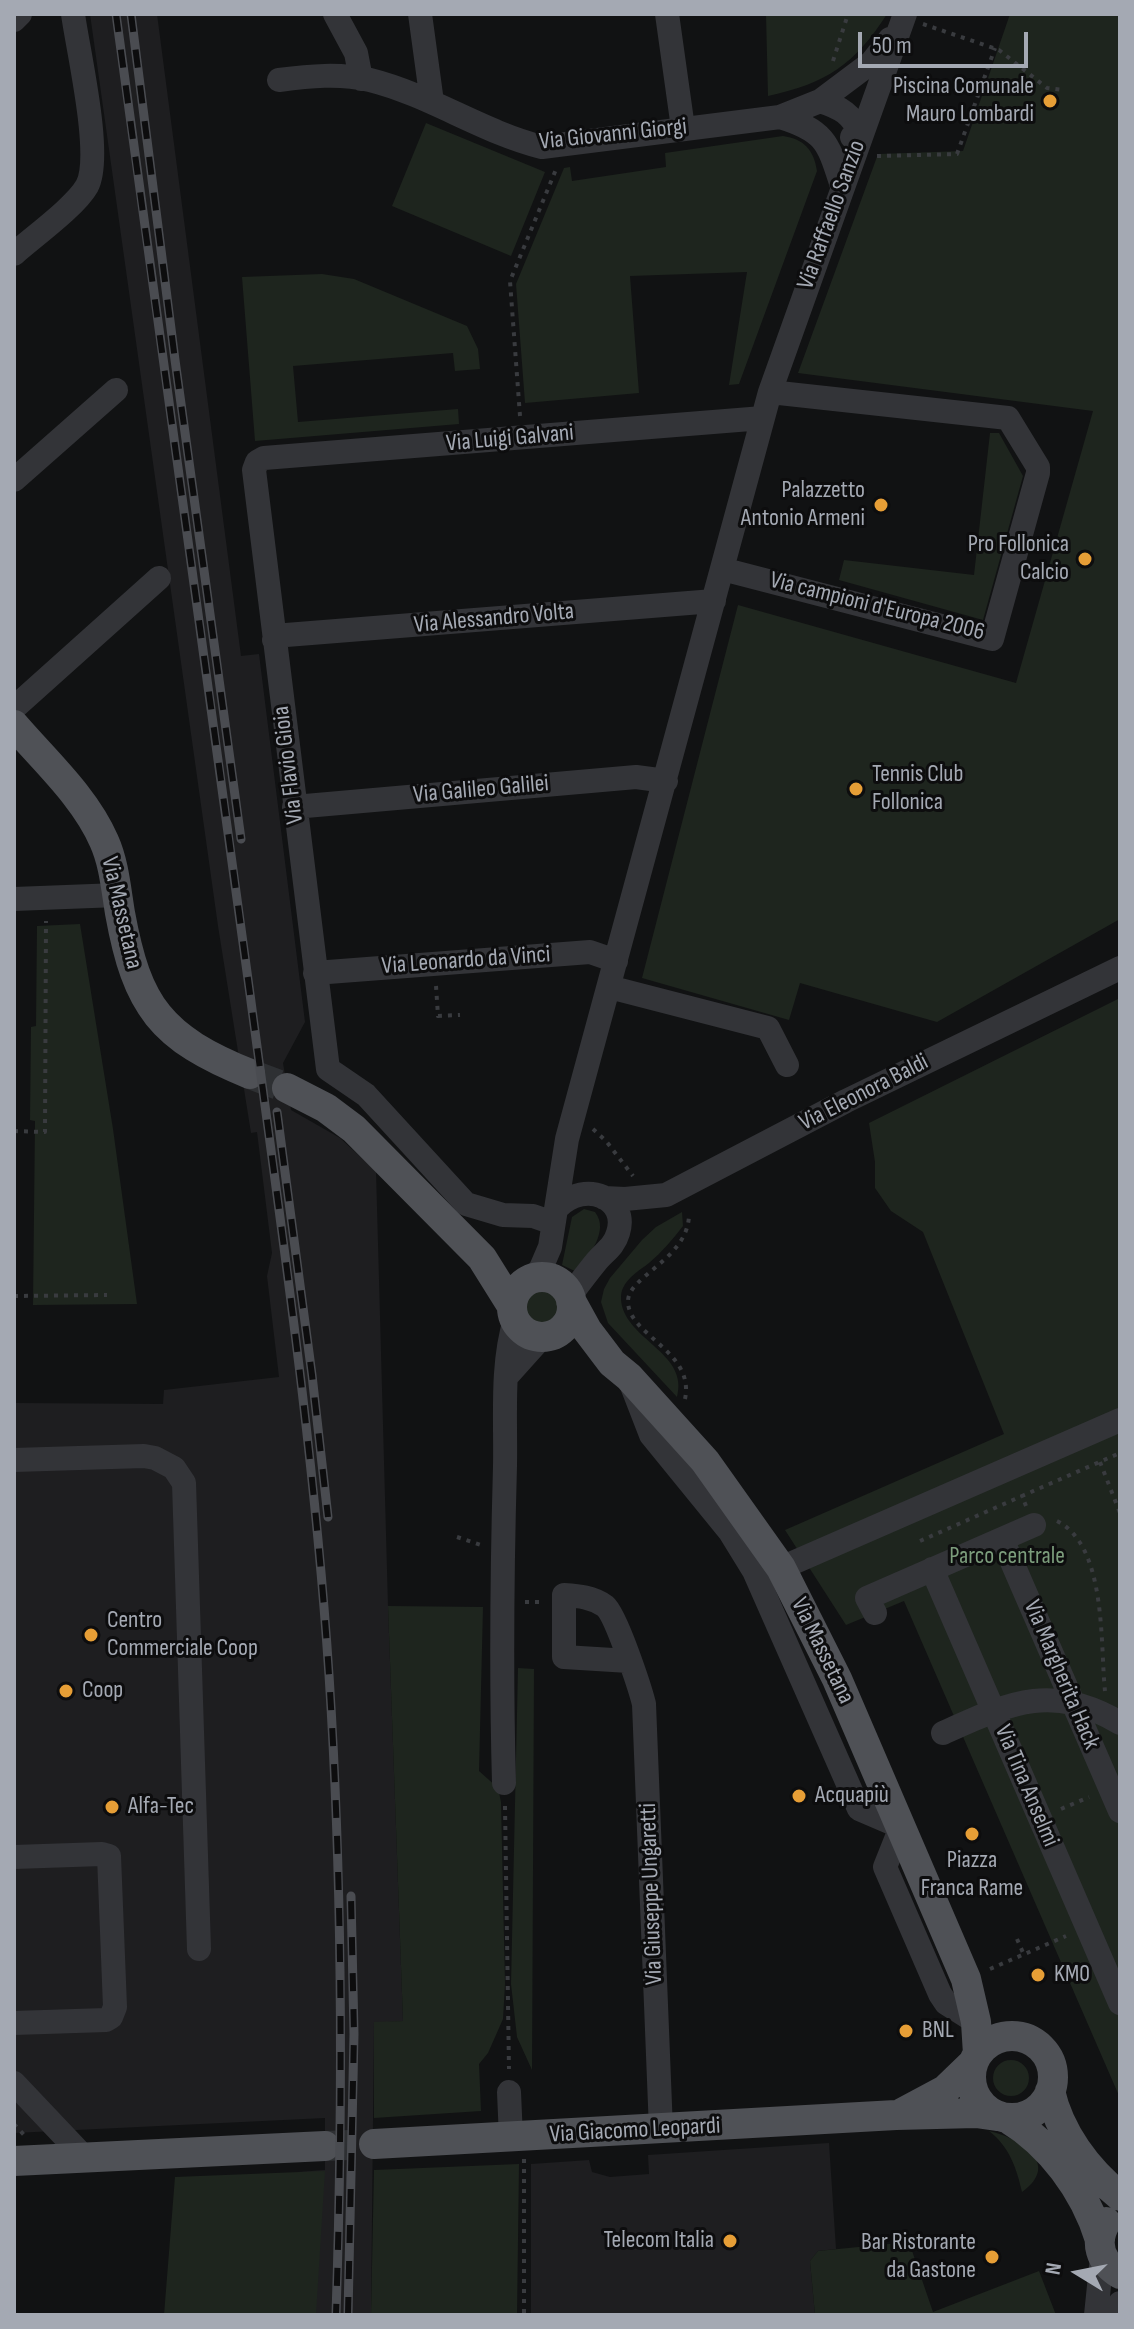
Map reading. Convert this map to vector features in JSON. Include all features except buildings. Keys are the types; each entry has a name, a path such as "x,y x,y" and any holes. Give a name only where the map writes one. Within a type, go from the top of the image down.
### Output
{"main road":[{"name":"Via Massetana","path":"14,725 97,826 111,861 132,969 151,1009 191,1046 250,1074"},
{"name":"Via Massetana","path":"287,1088 326,1108 354,1129 482,1258 526,1332 545,1337 620,1370"},
{"name":"Via Massetana","path":"482,1258 531,1279 552,1279 561,1284 587,1330 705,1461 781,1568 837,1679 901,1827 1001,2020 1019,2037"},
{"path":"513,1313 518,1289 531,1279"},
{"path":"545,1337 564,1327 569,1319 570,1299"},
{"name":"Via Massetana","path":"976,2059 977,1975"},
{"path":"1107,2257 1092,2218 1063,2169 1033,2136 980,2103 975,2094 971,2084 976,2059 996,2039 1019,2037 1030,2040 1047,2057 1054,2110 1069,2139 1098,2177 1120,2196"},
{"name":"Via Giacomo Leopardi","path":"896,2115 945,2090 976,2059"},
{"path":"1002,2117 1025,2116 1033,2112 1050,2091"},
{"name":"Via Giacomo Leopardi","path":"374,2144 896,2115 976,2113 1002,2117"},
{"path":"14,2161 325,2146"},
{"path":"1107,2257 1104,2225 1120,2211"}],"street":[{"path":"14,20 20,14"},
{"path":"14,254 81,194 91,175 93,152 73,14"},
{"path":"335,14 356,53 361,79"},
{"path":"420,14 432,102"},
{"path":"667,14 683,128"},
{"name":"Via Giovanni Giorgi","path":"279,80 326,75 361,79 432,102 521,142 542,147 780,117 820,101 872,62 905,15"},
{"name":"Via Raffaello Sanzio","path":"555,1215 563,1170 580,1122 609,987 770,392 905,15"},
{"path":"780,117 800,123 822,137 858,142 853,117 820,101"},
{"path":"822,137 842,186"},
{"path":"14,480 116,390"},
{"name":"Via campioni d'Europa 2006","path":"722,569 992,639 1038,473 1038,467 1008,418 770,392"},
{"name":"Via Luigi Galvani","path":"257,462 264,458 763,418"},
{"name":"Via Flavio Gioia","path":"257,462 254,470 328,1069 366,1095 466,1204 503,1215 555,1215"},
{"path":"14,708 159,578"},
{"name":"Via Alessandro Volta","path":"274,640 286,635 714,601"},
{"name":"Via Galileo Galilei","path":"294,807 636,777 666,781"},
{"path":"14,899 118,895"},
{"name":"Via Leonardo da Vinci","path":"315,973 590,952 616,961"},
{"name":"Via Eleonora Baldi","path":"597,1195 625,1199 666,1195 846,1101 1120,968"},
{"path":"609,987 768,1028 787,1065"},
{"path":"580,1122 575,1154 597,1195 613,1206 620,1221 617,1238"},
{"path":"531,1279 548,1252 555,1215 571,1195 597,1195"},
{"path":"570,1299 632,1221 666,1195"},
{"path":"504,1783 501,1678 507,1376 513,1313"},
{"path":"507,1376 545,1337"},
{"path":"620,1370 651,1435 730,1532 754,1571 859,1809 901,1827 885,1867 940,1994 946,2003 976,2022"},
{"path":"781,1568 1120,1420"},
{"path":"14,1460 144,1456 166,1462 181,1475 184,1483 199,1949"},
{"path":"875,1613 867,1598 1041,1521"},
{"name":"Via Margherita Hack","path":"1002,1539 1120,1811"},
{"name":"Via Tina Anselmi","path":"932,1569 1120,2003"},
{"name":"Via Giuseppe Ungaretti","path":"629,1661 637,1677 645,1718 661,2130"},
{"path":"943,1733 1014,1703 1033,1700 1073,1703 1114,1720"},
{"path":"14,1857 109,1856 115,2007 111,2017 106,2020 14,2023"},
{"path":"14,2083 85,2158"},
{"path":"509,2092 511,2138"},
{"path":"1096,2315 1107,2257"},
{"path":"1113,2315 1120,2303"}],"path":[{"path":"820,101 848,14"},
{"path":"905,15 995,48 1047,88 1063,90"},
{"path":"858,142 874,157 957,154 995,48"},
{"path":"522,439 510,281 567,144"},
{"path":"14,1131 45,1132 46,926"},
{"path":"434,964 438,1016 460,1015"},
{"path":"580,1122 606,1141 640,1185"},
{"path":"684,1401 687,1390 680,1366 631,1314 628,1301 634,1287 680,1244 689,1224 689,1214"},
{"path":"14,1296 107,1295"},
{"path":"932,1569 920,1541 1120,1453"},
{"path":"1100,1462 1120,1513"},
{"path":"977,1483 989,1511"},
{"path":"1022,1496 1041,1521 1064,1525 1073,1534 1093,1576 1114,1720"},
{"path":"457,1537 476,1543"},
{"path":"504,1783 509,2092"},
{"path":"1040,1819 1110,1788"},
{"path":"977,1975 1087,1927"},
{"path":"1017,1939 1024,1955"},
{"path":"524,2174 524,2315"}],"shaded area":[{"path":"90,14 157,14 241,656 259,654 305,1022 283,1063 291,1110 340,1138 376,1171 403,2021 374,2023 371,2315 287,2315 298,2172 325,2170 325,2118 14,2133 14,1403 163,1404 164,1390 279,1377 267,1276 272,1253 257,1132 251,1133 218,926"},
{"path":"829,2143 836,2249 818,2251 810,2261 815,2315 531,2315 531,2164 589,2160 592,2172 610,2177 649,2174 648,2155"}],"green space":[{"path":"766,14 887,14 863,46 837,69 807,85 768,96"},
{"path":"1010,14 1120,14 1120,919 937,1022 800,983 789,1020 642,978 738,605 1016,683 1093,411 798,373 878,154 963,151"},
{"path":"426,123 545,172 511,256 392,206"},
{"path":"783,136 807,147 817,171 739,384 729,385 747,272 630,276 639,393 525,403 516,284 564,168 570,167 572,181 666,167 665,153"},
{"path":"322,274 354,279 467,326 478,349 480,369 455,371 453,353 293,366 298,422 458,409 459,424 255,441 242,277"},
{"path":"990,433 999,433 1023,476 983,620 839,580 844,560 974,575"},
{"path":"80,924 137,1304 33,1305 35,1121 30,1120 31,1027 36,1026 37,926"},
{"name":"Parco centrale","path":"1120,998 1120,2098 904,1601 846,1625 785,1530 1004,1434 923,1232 891,1211 875,1188 869,1123"},
{"path":"584,1209 595,1212 600,1227 596,1243 577,1272 562,1265 572,1217"},
{"path":"682,1212 683,1226 649,1263 628,1280 621,1297 627,1318 675,1370 677,1397 608,1323 601,1302 610,1278 642,1240 656,1227"},
{"path":"542,1289 554,1295 560,1307 554,1319 542,1325 530,1319 524,1307 530,1295"},
{"path":"388,1606 483,1607 479,1771 498,1788 501,1802 505,1984 503,2019 488,2053 479,2064 481,2111 374,2118 374,2022 403,2021"},
{"path":"518,1668 534,1669 532,2070 517,2037 511,1984"},
{"path":"1011,2060 1024,2065 1029,2078 1024,2091 1011,2096 998,2091 993,2078 998,2065"},
{"path":"989,2131 1024,2146 1037,2162 1038,2172 1033,2182 1022,2192 1011,2158"},
{"path":"519,2164 517,2315 371,2315 374,2170"},
{"path":"325,2171 316,2315 164,2315 175,2177"},
{"path":"909,2242 933,2312 1039,2271 1056,2315 815,2315 810,2261 818,2251"}],"tunnel":[{"path":"250,1074 287,1088"},
{"path":"325,2146 374,2144"}],"railway":[{"path":"116,14 284,1249 315,1504 334,1755 339,1915 341,2075 336,2315"},
{"path":"131,14 241,839"},
{"path":"277,1112 328,1517"},
{"path":"348,2315 354,2034 351,1896"}],"place":[{"name":"Piscina Comunale Mauro Lombardi","path":"1050,101"},
{"name":"Palazzetto Antonio Armeni","path":"881,505"},
{"name":"Pro Follonica Calcio","path":"1085,559"},
{"name":"Tennis Club Follonica","path":"856,789"},
{"name":"Centro Commerciale Coop","path":"91,1635"},
{"name":"Coop","path":"66,1691"},
{"name":"Acquapiù","path":"799,1796"},
{"name":"Alfa-Tec","path":"112,1807"},
{"name":"Piazza Franca Rame","path":"972,1834"},
{"name":"KM0","path":"1038,1975"},
{"name":"BNL","path":"906,2031"},
{"name":"Telecom Italia","path":"730,2241"},
{"name":"Bar Ristorante da Gastone","path":"992,2257"}]}
